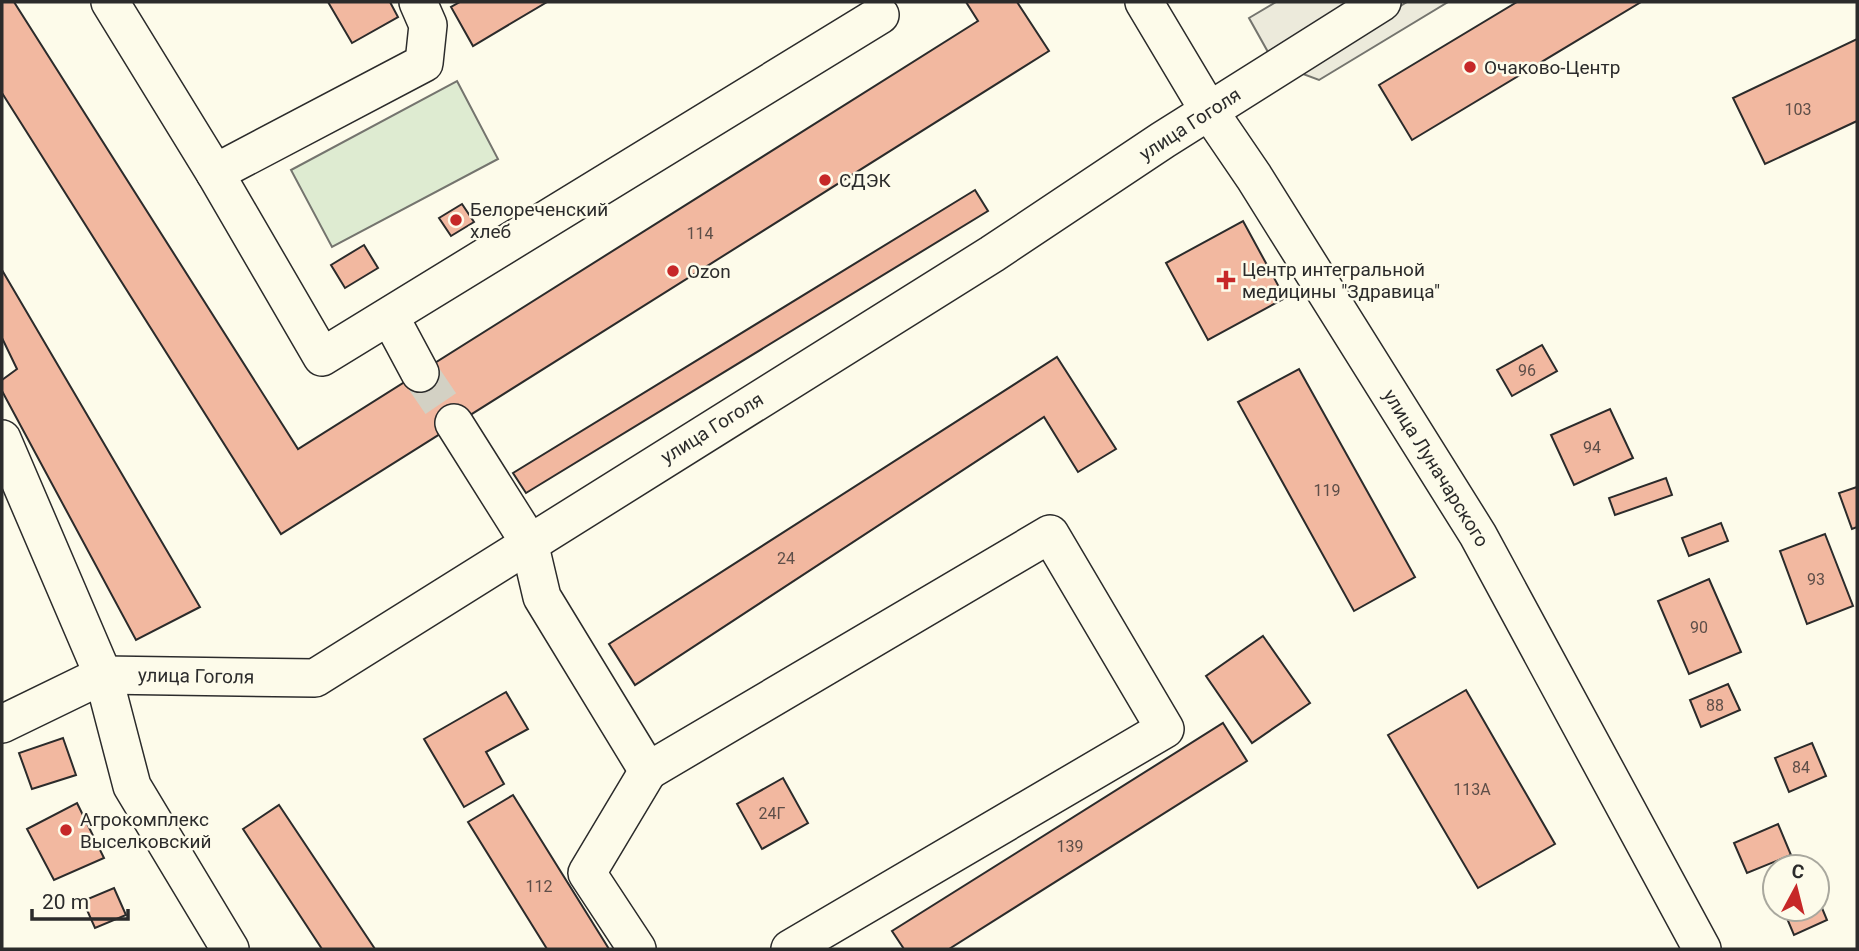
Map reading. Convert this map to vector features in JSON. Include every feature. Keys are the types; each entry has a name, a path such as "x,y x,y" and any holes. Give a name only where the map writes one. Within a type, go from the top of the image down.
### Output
{"street":[{"path":"110,2 215,173 322,357 884,6"},
{"path":"215,173 424,63 428,25 418,2"},
{"name":"улица Луначарского","path":"1144,2 1209,111 1254,177 1478,535 1702,949"},
{"name":"улица Гоголя","path":"2,724 103,675 315,678 992,254 1209,111 1382,2"},
{"path":"390,317 420,373"},
{"path":"454,423 529,542 542,597 648,771"},
{"path":"2,439 103,675 132,786 230,949"},
{"path":"637,949 587,873 648,771 1050,534 1165,729 790,949"}],"green space":[{"path":"457,81 498,159 332,247 291,170"}],"shaded area":[{"path":"1276,2 1349,2 1268,52 1249,18"},
{"path":"1407,2 1448,2 1319,80 1295,71"}],"building":[{"path":"2,2 14,2 298,449 978,21 966,2 1017,2 1049,51 281,534 2,93"},
{"path":"328,2 390,2 398,17 352,43"},
{"path":"460,2 547,2 473,46 451,7"},
{"name":"Очаково-Центр","path":"1517,2 1641,2 1412,140 1379,85"},
{"path":"1857,39 1857,121 1765,164 1733,98"},
{"path":"975,190 988,211 526,493 513,473"},
{"name":"Белореченский хлеб","path":"462,204 474,222 451,236 439,218"},
{"name":"Центр интегральной медицины \"Здравица\"","path":"1243,221 1285,298 1208,340 1166,263"},
{"path":"364,245 378,268 345,288 331,265"},
{"path":"2,270 200,607 136,640 2,391 2,380 17,369 2,338"},
{"path":"1542,345 1557,371 1512,396 1497,370"},
{"path":"1057,357 1116,449 1078,472 1044,417 635,685 609,644"},
{"path":"1299,369 1415,577 1354,611 1238,402"},
{"path":"1610,409 1633,458 1574,485 1551,435"},
{"path":"1666,478 1672,495 1615,515 1609,498"},
{"path":"1857,487 1857,527 1852,529 1839,493"},
{"path":"1721,523 1728,541 1689,556 1682,538"},
{"path":"1825,534 1853,606 1807,624 1780,551"},
{"path":"1709,579 1741,652 1689,674 1658,601"},
{"path":"1263,636 1310,703 1252,743 1206,676"},
{"path":"1728,684 1740,710 1701,727 1690,700"},
{"path":"1466,690 1555,844 1478,888 1388,735"},
{"path":"506,692 528,729 486,752 504,784 464,807 424,739"},
{"path":"1223,723 1247,761 949,949 904,949 892,931"},
{"path":"63,738 76,775 32,789 19,753"},
{"path":"1812,743 1826,776 1789,792 1775,758"},
{"path":"783,778 808,823 762,849 737,804"},
{"path":"513,795 609,949 547,949 468,822"},
{"path":"77,803 104,858 54,880 27,829"},
{"path":"279,805 375,949 322,949 243,829"},
{"path":"1778,824 1790,853 1761,853 1761,867 1747,873 1734,843"},
{"path":"114,888 126,915 95,928 83,901"},
{"path":"1789,923 1820,923 1794,935"}],"tunnel":[{"path":"420,373 454,423"}],"place":[{"name":"Очаково-Центр","path":"1470,67"},
{"name":"СДЭК","path":"825,180"},
{"name":"Белореченский хлеб","path":"456,220"},
{"name":"Ozon","path":"673,271"},
{"name":"Центр интегральной медицины \"Здравица\"","path":"1226,280"},
{"name":"Агрокомплекс Выселковский","path":"66,830"}]}
